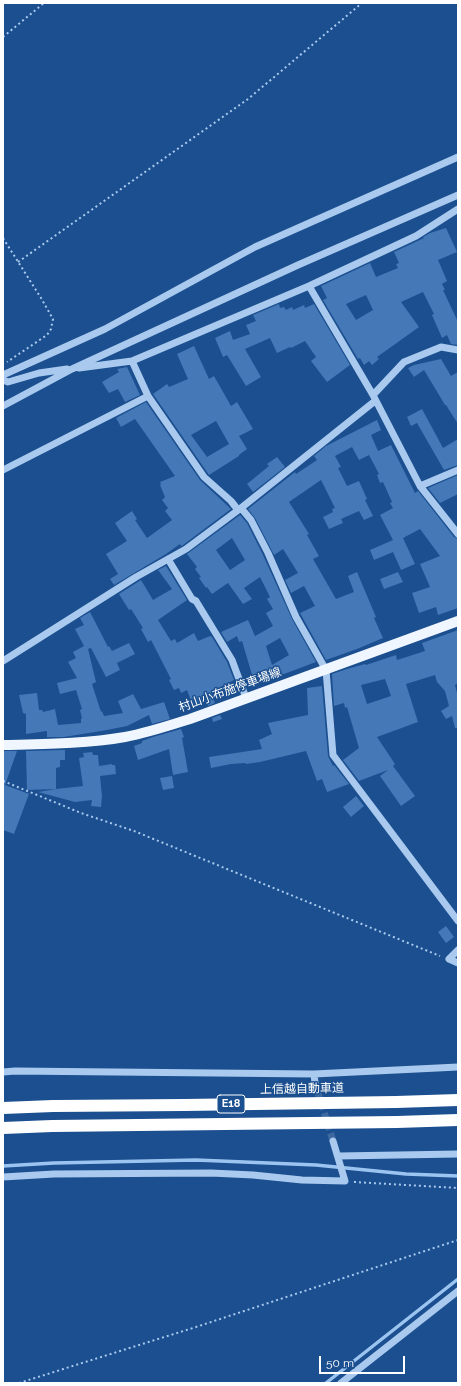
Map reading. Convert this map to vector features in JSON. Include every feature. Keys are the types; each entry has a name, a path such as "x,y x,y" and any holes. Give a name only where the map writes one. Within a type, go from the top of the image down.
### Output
{"highway":[{"name":"上信越自動車道","path":"3,1108 458,1100"},
{"name":"E18","path":"3,1128 458,1120"}],"main road":[{"name":"村山小布施停車場線","path":"3,745 93,742 157,730 190,720 246,698 458,621"}],"street":[{"path":"3,375 105,329 255,247 458,157"},
{"path":"3,406 72,369 298,265 458,195"},
{"path":"3,380 8,382 39,373 132,361 309,286 416,236 458,209"},
{"path":"309,286 374,398 420,486 458,534"},
{"path":"3,661 104,597 186,549 240,509 374,398 404,362 441,347 458,350"},
{"path":"132,361 148,396 204,478 240,509 250,520 268,553 296,617 326,670 333,755 458,921"},
{"path":"3,470 148,396"},
{"path":"420,486 458,470"},
{"path":"168,559 232,660 246,698"},
{"path":"458,950 449,959 458,963"},
{"path":"3,1072 314,1074 458,1067"},
{"path":"314,1074 315,1083"},
{"path":"3,1177 54,1174 211,1173 253,1174 302,1180 345,1181 333,1141"},
{"path":"338,1156 458,1154"},
{"path":"342,1383 458,1291"}],"path":[{"path":"3,37 44,3"},
{"path":"18,262 248,99 362,3"},
{"path":"3,238 48,310 52,319 51,328 47,335 3,365"},
{"path":"3,781 81,813 134,831 449,959"},
{"path":"345,1181 458,1188"},
{"path":"19,1383 196,1327 458,1240"}],"building":[{"path":"446,228 457,252 438,260 447,281 442,284 445,290 443,290 458,322 458,345 451,344 447,335 442,338 432,315 434,314 423,292 401,302 419,327 377,357 379,359 372,365 369,361 364,365 360,358 358,359 323,300 327,298 321,286 370,263 376,277 398,268 396,264 399,263 394,252 424,238 423,237","holes":["366,295 373,310 356,320 346,304"]},
{"path":"279,304 280,308 284,307 286,310 292,307 293,310 304,305 305,308 314,304 350,365 327,382 311,361 316,357 305,341 277,353 270,338 245,349 261,377 246,386 227,355 223,357 215,338 230,331 233,340 250,334 246,325 256,321 253,315"},
{"path":"194,346 209,379 214,376 231,406 237,402 253,429 239,436 247,449 239,456 209,475 153,394 167,384 169,387 188,379 177,354","holes":["216,421 229,444 207,457 191,435"]},
{"path":"441,359 451,376 458,372 458,424 424,370 414,377 408,368 414,365"},
{"path":"127,367 140,395 125,402 118,389 109,393 102,382 119,372 117,369"},
{"path":"146,402 200,480 231,509 183,545 181,546 180,544 114,585 110,579 118,574 106,554 127,541 115,523 132,511 137,519 135,520 147,538 172,520 165,511 168,508 162,500 165,497 160,482 175,476 135,419 121,427 116,418"},
{"path":"422,409 443,448 458,439 458,465 444,470 417,423 411,426 407,417"},
{"path":"377,420 381,430 371,435 378,451 391,445 415,493 418,491 454,537 458,539 458,608 438,615 436,607 419,613 412,593 430,587 420,564 440,556 420,529 403,538 415,564 401,570 393,552 374,560 370,550 393,540 380,515 393,508 390,503 392,502 383,482 380,483 377,475 379,474 369,455 359,460 352,447 335,456 341,467 338,468 347,486 359,481 367,499 365,500 373,516 364,520 359,511 341,519 343,523 329,529 323,517 333,512 332,509 335,508 321,480 289,502 309,534 307,535 319,556 313,559 336,599 354,592 348,576 357,572 383,638 326,660 300,613 315,606 304,586 291,593 285,580 298,573 283,549 274,555 255,518 248,509 295,472 296,474 317,460 314,456 326,446"},
{"path":"277,457 285,467 253,492 247,484 269,466 267,464"},
{"path":"458,475 458,494 440,503 428,488"},
{"path":"240,515 247,523 292,619 316,662 260,683 257,676 253,678 242,641 239,642 237,636 227,642 221,632 248,620 255,636 273,626 266,613 273,609 267,599 270,597 260,577 244,588 252,599 243,604 228,583 212,594 199,578 201,577 195,569 197,567 187,554","holes":["232,538 245,560 230,570 216,550","280,638 289,655 272,665 266,646"]},
{"path":"166,566 187,600 158,620 171,641 175,639 177,643 194,633 198,641 210,636 212,637 227,662 234,680 211,692 215,703 208,706 206,700 193,706 187,690 181,693 179,688 174,690 169,680 171,679 151,640 148,642 141,629 143,628 119,594 141,580 153,600 172,589 158,570"},
{"path":"398,572 403,582 384,589 380,579"},
{"path":"90,612 108,647 109,646 112,651 129,643 135,654 117,663 120,670 106,677 91,648 88,649 96,682 92,684 101,712 102,711 104,716 123,713 118,701 133,694 141,709 164,702 170,719 152,724 149,715 127,726 64,737 47,737 47,731 26,734 26,714 23,713 19,695 37,693 39,710 42,710 43,712 55,709 58,725 81,723 82,718 80,710 82,709 76,690 60,694 57,683 77,678 68,662 76,658 73,652 84,646 75,629 84,625 80,618"},
{"path":"458,630 458,683 455,685 458,697 458,728 455,728 452,716 446,719 441,711 449,706 445,691 437,682 435,675 406,684 418,722 377,737 395,764 393,766 415,796 401,806 380,776 388,770 359,781 343,760 359,748 347,707 345,708 344,703 334,706 332,674 396,655 397,660 425,651 422,643","holes":["385,679 391,696 367,704 361,685"]},
{"path":"322,686 328,756 333,766 334,765 349,784 327,792 322,779 317,781 306,751 260,762 231,764 211,768 209,757 262,749 259,740 272,734 268,723 308,715 307,688"},
{"path":"220,715 222,719 213,722 212,718"},
{"path":"181,729 184,737 182,738 188,772 173,775 169,749 138,760 134,746 153,737"},
{"path":"65,750 65,760 60,760 60,767 56,768 56,789 27,790 26,751"},
{"path":"3,751 17,751 5,785 29,794 14,834 3,830"},
{"path":"92,752 93,755 98,755 99,766 115,765 116,774 100,776 102,796 101,807 91,806 92,800 75,802 38,792 83,786 79,758 84,757 83,753"},
{"path":"172,776 174,788 163,790 160,778"},
{"path":"356,796 364,806 351,817 343,807"},
{"path":"446,926 454,937 446,943 438,932"}],"waterway":[{"path":"3,1166 54,1163 196,1160 316,1165 406,1174 458,1176"},
{"path":"326,1383 458,1279"}],"tunnel":[{"path":"315,1083 333,1141"}]}
